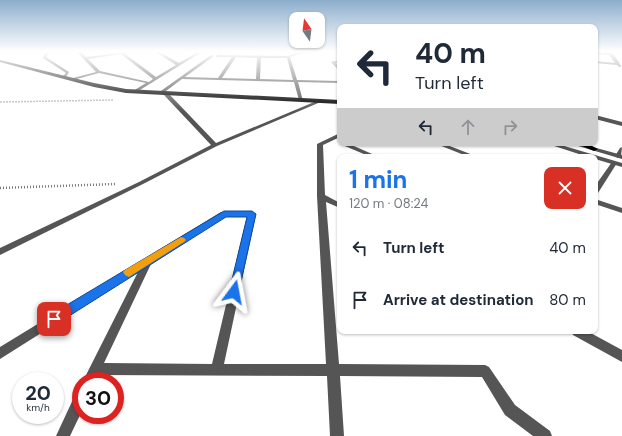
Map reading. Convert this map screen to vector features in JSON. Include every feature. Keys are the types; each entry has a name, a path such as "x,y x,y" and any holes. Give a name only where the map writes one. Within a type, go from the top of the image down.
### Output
{"highway":[{"path":"45,71 107,89 135,92 337,102"},
{"path":"583,146 594,154"}],"street":[{"path":"65,76 68,73 66,71"},
{"path":"146,71 156,79"},
{"path":"135,92 169,71"},
{"path":"190,71 163,94 215,145"},
{"path":"219,79 224,71"},
{"path":"258,71 258,80"},
{"path":"292,71 301,100"},
{"path":"74,79 99,72 150,83"},
{"path":"181,78 337,82"},
{"path":"0,252 215,145 321,101"},
{"path":"598,118 622,124"},
{"path":"337,140 320,144 321,196 334,370 337,436"},
{"path":"351,146 369,154"},
{"path":"445,146 467,154"},
{"path":"561,146 594,154"},
{"path":"577,146 594,154"},
{"path":"598,154 620,156 622,149"},
{"path":"598,156 622,165"},
{"path":"598,187 614,163"},
{"path":"321,196 337,204"},
{"path":"598,202 622,211"},
{"path":"0,353 224,214 252,214 217,370"},
{"path":"94,372 148,260"},
{"path":"582,334 622,356"},
{"path":"95,369 485,371 510,410 545,436"},
{"path":"63,436 72,417"}],"path":[{"path":"0,102 116,100"},
{"path":"0,188 117,184"}],"slow traffic":[{"path":"129,272 181,240"}],"route":[{"path":"54,319 224,214 252,214 234,292"}]}
